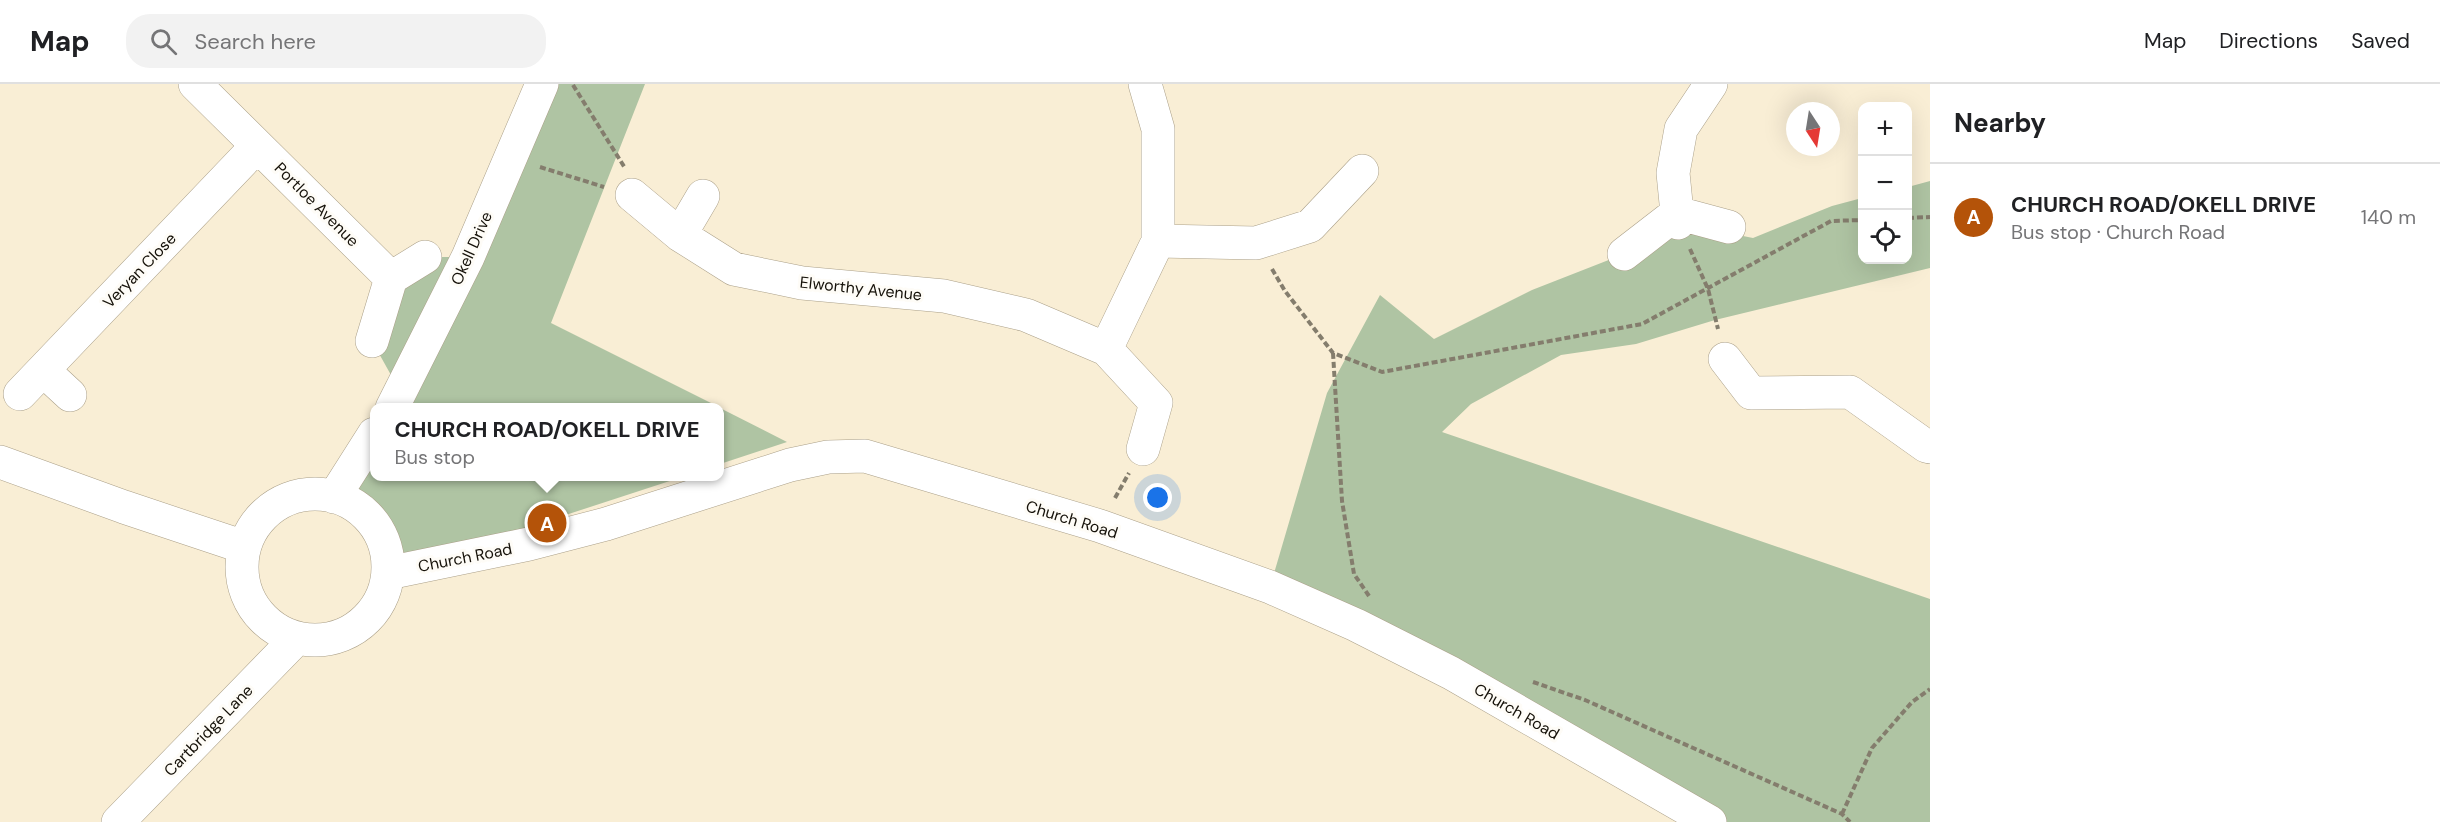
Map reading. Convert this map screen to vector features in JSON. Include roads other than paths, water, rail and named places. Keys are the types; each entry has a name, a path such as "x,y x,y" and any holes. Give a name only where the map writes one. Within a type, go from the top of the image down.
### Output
{"street":[{"name":"Portloe Avenue","path":"195,84 392,278"},
{"name":"Okell Drive","path":"395,403 468,257 542,84"},
{"path":"1106,349 1158,241 1158,129 1144,84"},
{"path":"1678,218 1673,172 1681,129 1711,84"},
{"name":"Veryan Close","path":"20,394 257,146"},
{"path":"1158,241 1256,243 1310,226 1362,171"},
{"name":"Elworthy Avenue","path":"632,195 680,235 734,269 802,283 944,296 1026,315 1106,349 1156,403 1143,449"},
{"path":"680,235 703,196"},
{"path":"1624,255 1678,218 1729,227"},
{"path":"372,341 392,278 425,257"},
{"path":"1725,359 1750,393 1850,392 1930,447"},
{"path":"43,370 70,395"},
{"path":"334,497 370,442"},
{"name":"Church Road","path":"388,573 529,544 595,527 790,465 828,457 865,456 1100,526 1270,587 1356,625 1451,673 1710,822"},
{"path":"0,462 113,504 244,547"},
{"path":"311,494 334,497 351,504 366,515 378,530 386,551 388,573 384,591 374,610 359,626 340,636 318,641 297,638 275,629 258,613 246,593 242,570 244,547 254,526 269,510 289,499 311,494"},
{"name":"Cartbridge Lane","path":"118,822 297,638"}],"place":[{"name":"CHURCH ROAD/OKELL DRIVE","path":"547,523"}]}
